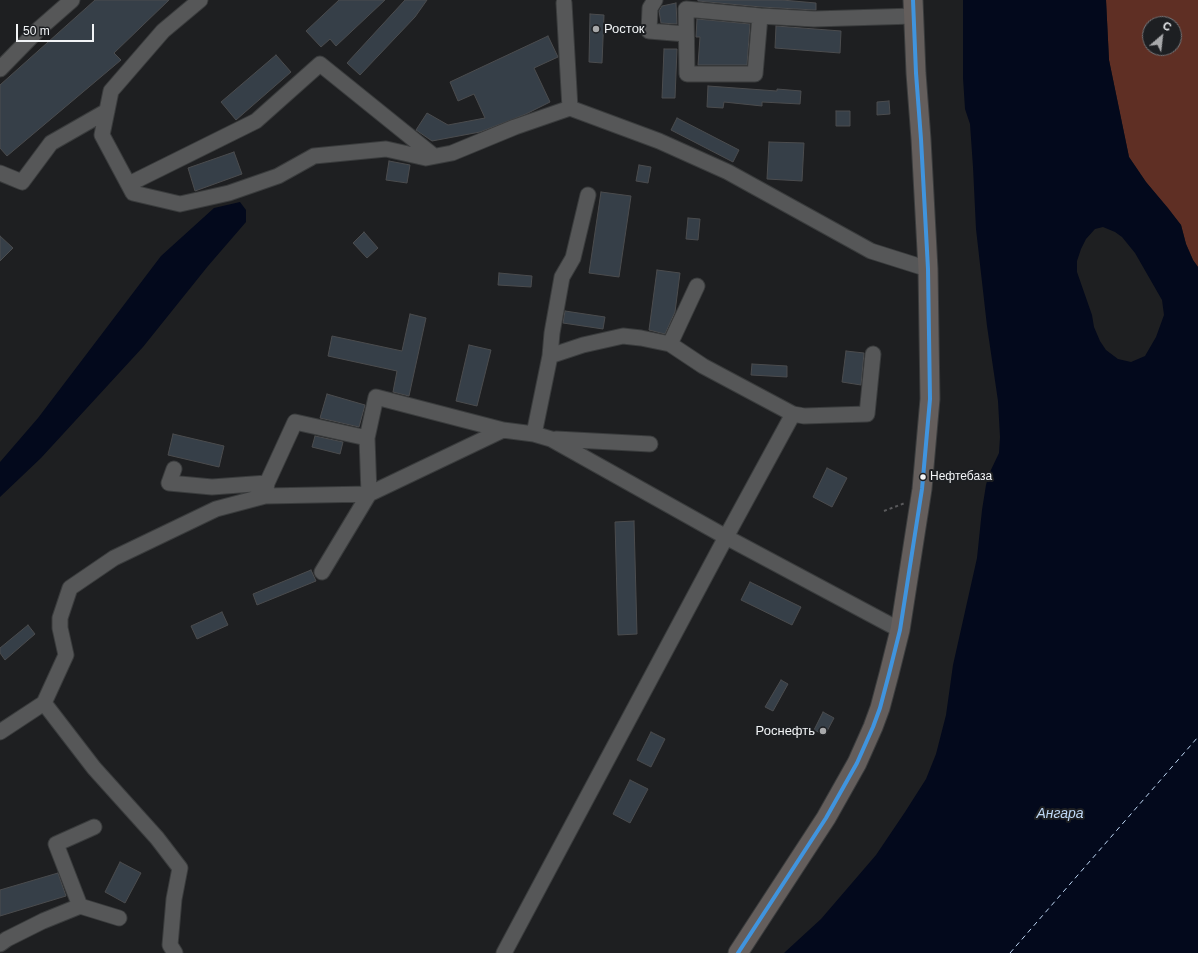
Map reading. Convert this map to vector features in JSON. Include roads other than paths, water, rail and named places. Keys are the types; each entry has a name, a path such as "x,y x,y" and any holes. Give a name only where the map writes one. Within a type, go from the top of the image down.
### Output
{"main road":[{"path":"738,953 826,818 857,763 874,727 900,630 922,489 930,399 928,269 914,8"}],"lane":[{"path":"0,69 39,29 72,0"},
{"path":"200,0 163,31 111,91 102,135 133,193 180,204 229,193 278,176 314,156 386,149 426,158 452,153 570,108 659,141 728,172 871,251 928,269"},
{"path":"655,0 650,8 649,31 686,34"},
{"path":"564,3 570,108"},
{"path":"760,16 755,74 687,74 684,4 760,16 814,19 914,8"},
{"path":"129,184 256,121 320,64 434,156"},
{"path":"0,173 22,182 51,142 107,111"},
{"path":"534,434 550,356 552,333 562,277 573,258 588,195"},
{"path":"670,344 696,286"},
{"path":"550,356 583,345 623,336 670,344 703,366 793,414 804,416 867,414 873,354"},
{"path":"322,572 369,494 366,438 376,397 503,430 534,434 550,439 726,537 900,630"},
{"path":"504,953 793,414"},
{"path":"0,732 44,703 66,655 60,628 60,618 70,588 114,558 209,512 266,490 294,422 366,438"},
{"path":"174,469 169,484 369,494 503,430"},
{"path":"550,439 650,444"},
{"path":"44,703 94,768 157,838 180,868 174,899 170,945 175,953"},
{"path":"80,906 56,844 94,827"},
{"path":"0,944 43,921 80,906 119,918"}],"water":[{"name":"Ангара","path":"963,0 1106,0 1109,60 1129,157 1146,182 1181,225 1186,244 1198,267 1198,953 784,953 821,919 876,855 926,779 936,754 946,715 953,665 977,558 986,485 989,474 999,453 1000,437 998,401 987,326 976,229 970,124 965,109 963,78","holes":["1103,227 1122,237 1135,253 1162,300 1164,315 1156,337 1145,356 1131,362 1118,359 1106,350 1100,341 1094,327 1092,315 1077,272 1077,261 1081,249 1086,239 1095,229"]},
{"path":"240,202 246,210 246,222 208,266 143,347 41,458 0,497 0,462 38,418 161,256 214,208"}],"place":[{"name":"Росток","path":"596,29"},
{"name":"Нефтебаза","path":"923,477"},
{"name":"Роснефть","path":"823,731"}]}
